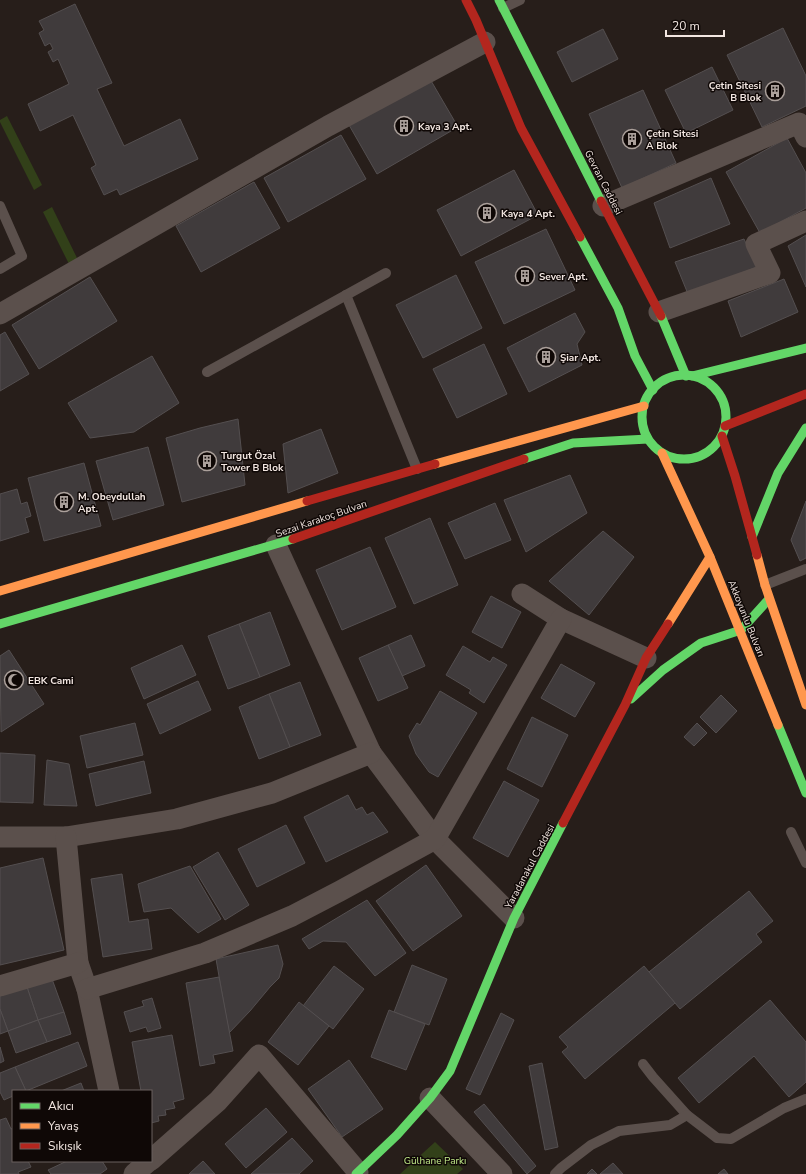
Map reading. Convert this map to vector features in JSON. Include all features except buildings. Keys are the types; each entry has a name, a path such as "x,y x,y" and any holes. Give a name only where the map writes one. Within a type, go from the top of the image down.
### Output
{"main road":[{"path":"466,0 479,18 485,42 521,128 618,308 635,356 653,390"},
{"name":"Gevran Caddesi","path":"499,6 659,312 689,376"},
{"path":"689,376 705,380 715,389 722,400 726,413 725,426 722,436 714,447 702,455 689,459 675,458 662,453 654,447 644,430 642,416 646,398 664,380 678,376 689,376 806,348"},
{"path":"725,426 806,394"},
{"name":"Sezai Karakoç Bulvarı","path":"0,591 416,469 644,406"},
{"path":"752,537 778,473 806,428"},
{"path":"722,436 735,476 769,599 806,705"},
{"name":"Sezai Karakoç Bulvarı","path":"0,624 276,545 573,443 648,439"},
{"name":"Akkoyunlu Bulvarı","path":"662,453 710,557 741,630 806,793"},
{"name":"Yaradanakul Caddesi","path":"357,1173 397,1135 430,1098 450,1071 514,918 625,705 646,658 710,557"},
{"path":"625,705 663,670 701,643 741,630 769,599"}],"street":[{"path":"0,314 328,126 485,42"},
{"path":"603,206 799,123 806,137"},
{"path":"659,312 770,273 756,244 806,221"},
{"path":"276,545 371,753 435,839 514,918"},
{"path":"522,594 561,619 646,658"},
{"path":"87,989 205,953 292,916 435,839 561,619"},
{"path":"0,837 66,837 177,819 272,793 371,753"},
{"path":"66,837 78,963 87,989 109,1090"},
{"path":"0,986 78,963"},
{"path":"152,1158 218,1101 259,1054 357,1173"},
{"path":"430,1098 502,1174"},
{"path":"124,1162 127,1174"},
{"path":"134,1174 148,1162"}],"lane":[{"path":"499,6 520,0"},
{"path":"0,206 22,256 0,269"},
{"path":"207,372 386,273"},
{"path":"346,295 416,469"},
{"path":"765,585 806,569"},
{"path":"791,832 806,863"},
{"path":"643,1064 687,1115 718,1138 731,1139 784,1108 806,1100"},
{"path":"555,1174 560,1168 591,1145 619,1131 670,1125 687,1115"}],"green space":[{"path":"7,116 42,185 34,190 0,122 0,120"},
{"path":"52,207 78,260 69,264 43,212"},
{"name":"Gülhane Parkı","path":"435,1142 463,1169 457,1174 400,1174"}],"traffic: fast":[{"path":"499,0 601,201"},
{"path":"580,237 618,308 635,356 653,390"},
{"path":"661,316 686,376"},
{"path":"692,376 806,348"},
{"path":"684,375 700,378 714,387 723,401 726,417 723,433 714,447 700,456 684,459 668,456 654,447 645,433 642,417 645,401 654,387 668,378 684,375"},
{"path":"752,537 778,473 806,428"},
{"path":"524,459 573,443 648,439"},
{"path":"0,624 293,539"},
{"path":"631,699 663,670 701,643 741,630 769,599"},
{"path":"778,725 806,793"},
{"path":"356,1174 397,1135 430,1098 450,1071 514,918 563,823"}],"traffic: slow":[{"path":"435,464 644,406"},
{"path":"662,453 710,557 778,725"},
{"path":"0,591 307,501"},
{"path":"757,555 765,585 806,705"},
{"path":"668,624 710,557"}],"traffic: jam":[{"path":"466,0 476,20 521,128 580,237"},
{"path":"601,201 661,316"},
{"path":"725,426 806,394"},
{"path":"722,436 757,555"},
{"path":"293,539 524,459"},
{"path":"307,501 435,464"},
{"path":"563,823 625,705 646,658 668,624"}],"place":[{"name":"Çetin Sitesi B Blok","path":"775,91"},
{"name":"Kaya 3 Apt.","path":"404,126"},
{"name":"Çetin Sitesi A Blok","path":"632,139"},
{"name":"Kaya 4 Apt.","path":"487,213"},
{"name":"Sever Apt.","path":"525,276"},
{"name":"Şiar Apt.","path":"546,357"},
{"name":"Turgut Özal Tower B Blok","path":"207,461"},
{"name":"M. Obeydullah Apt.","path":"64,502"},
{"name":"EBK Cami","path":"14,680"}]}
